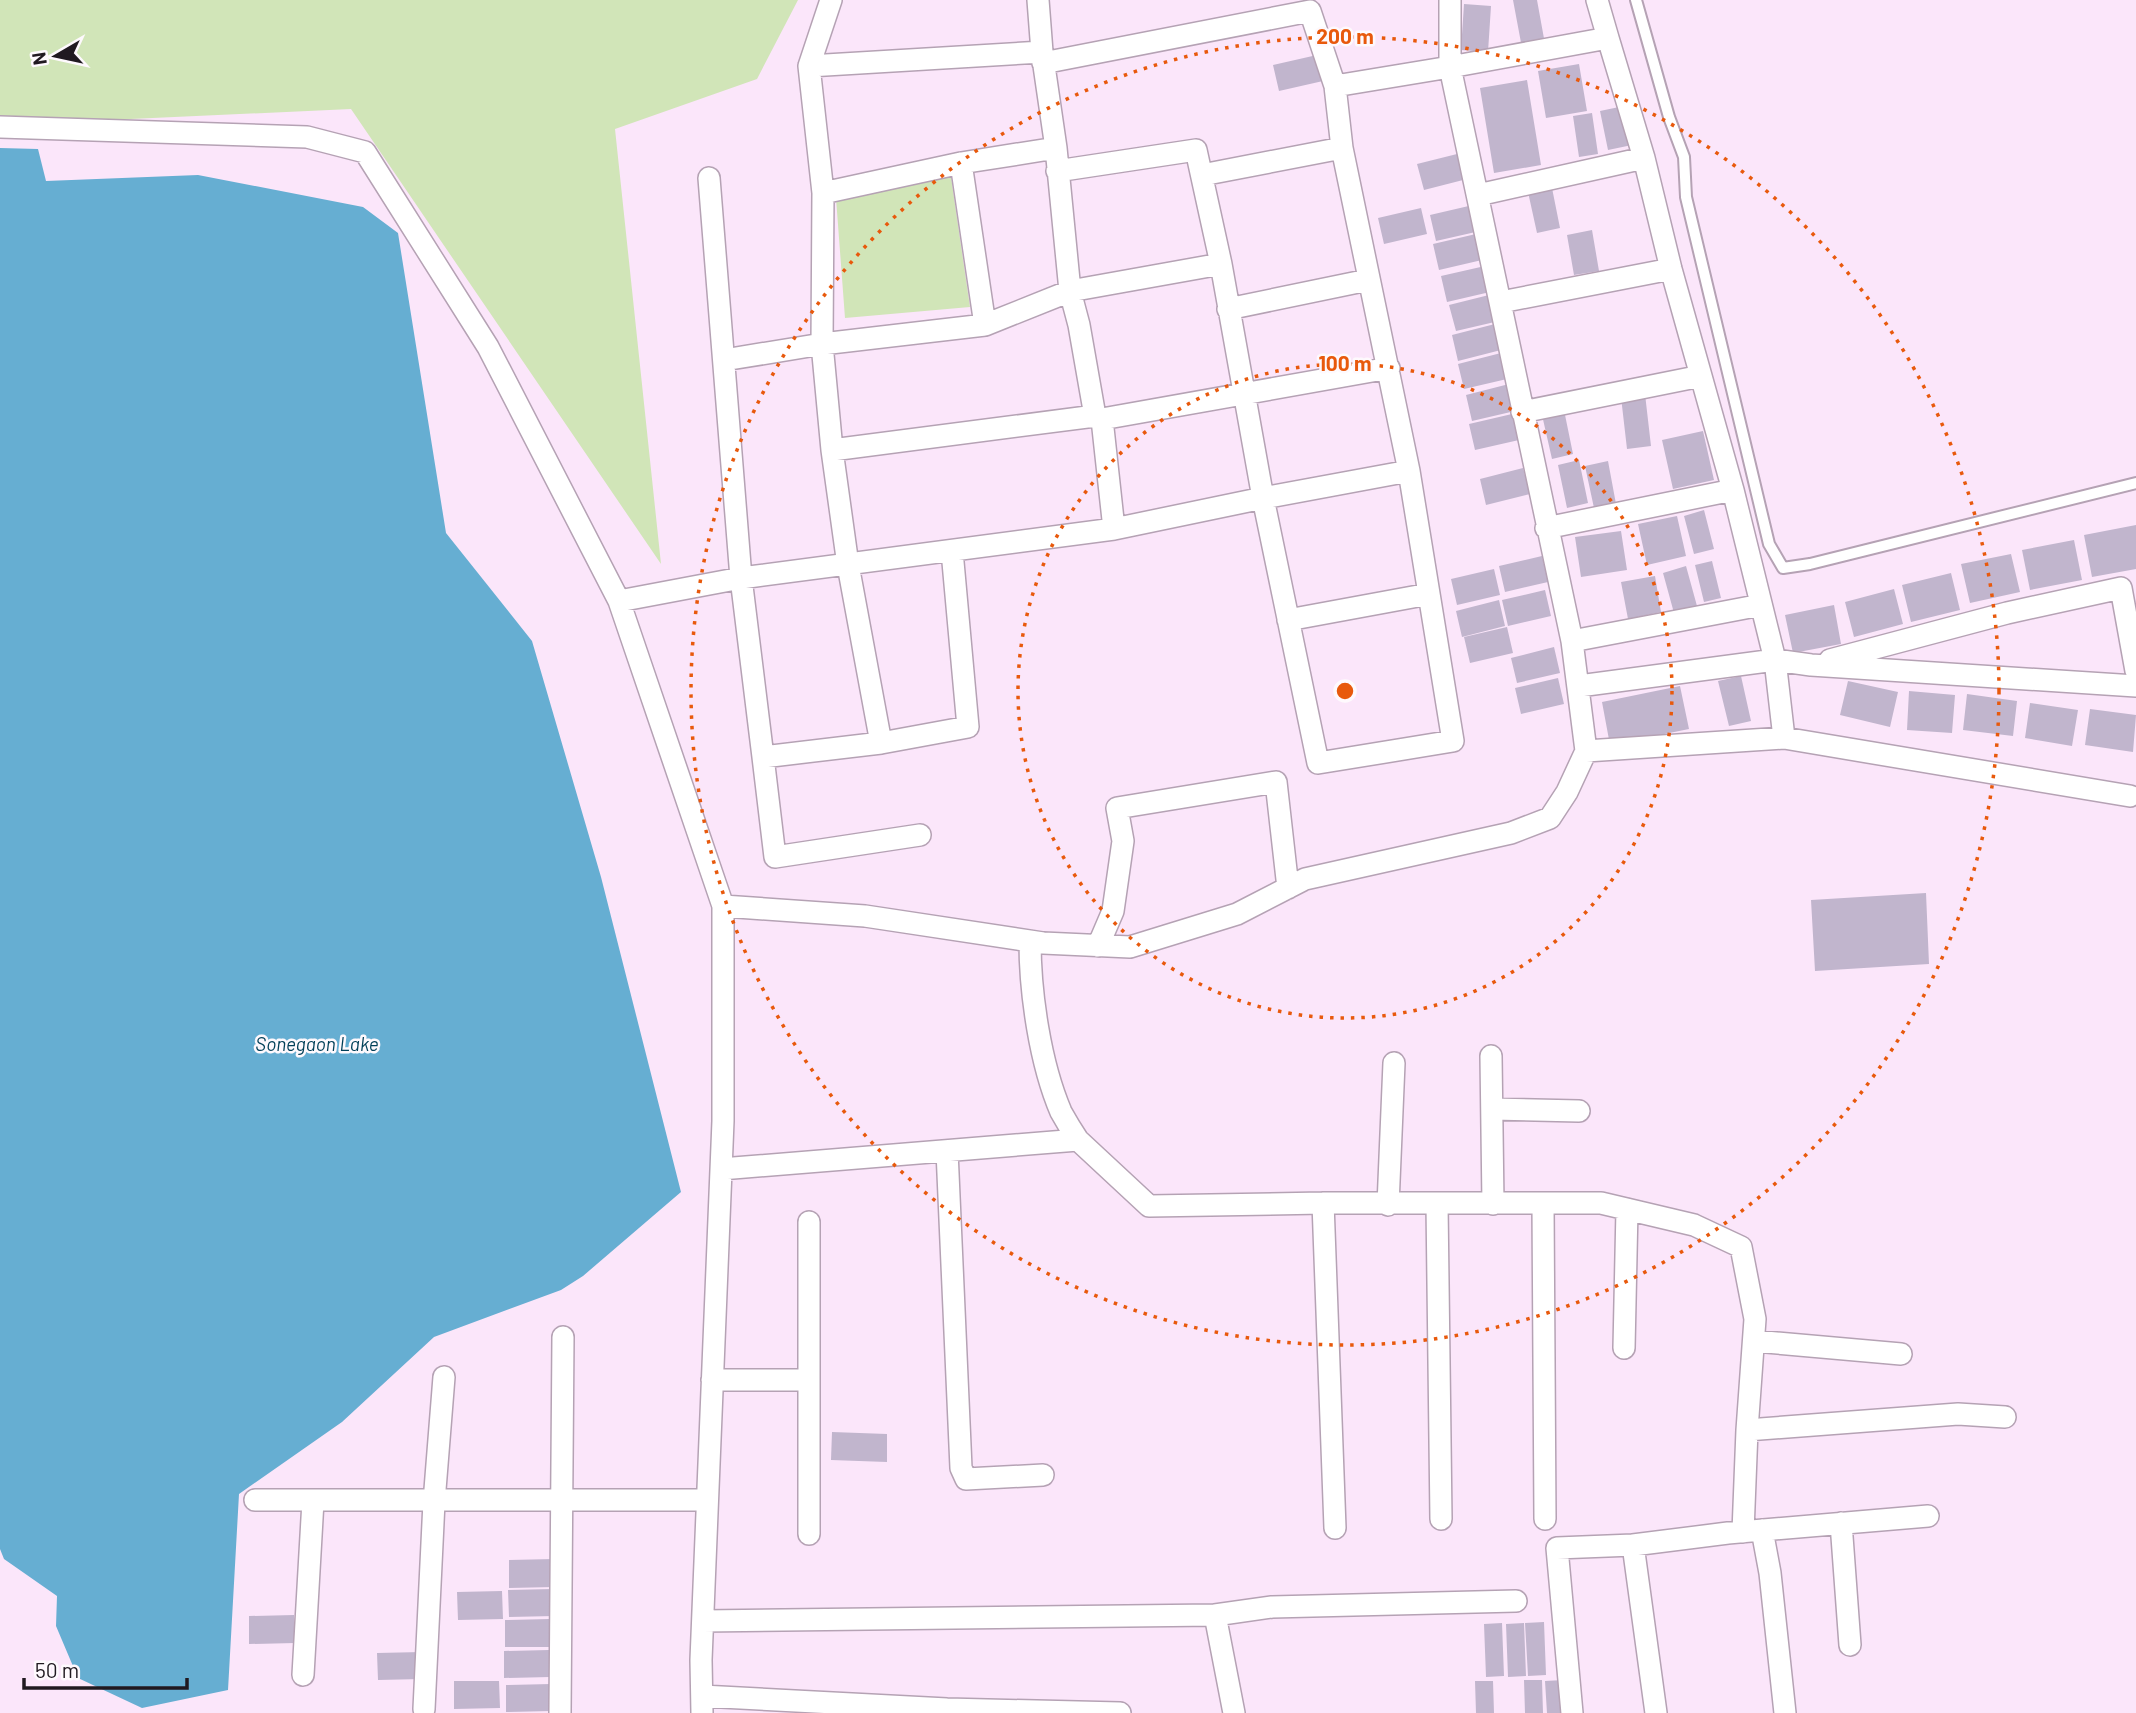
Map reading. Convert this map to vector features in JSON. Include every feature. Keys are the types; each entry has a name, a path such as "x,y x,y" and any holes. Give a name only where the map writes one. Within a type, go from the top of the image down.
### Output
{"street":[{"path":"831,0 809,66 823,193 822,344 832,450 848,565 881,743"},
{"path":"723,906 865,916 1030,941 1130,947 1237,914 1305,879 1511,833 1550,818 1567,792 1586,751 1579,686 1572,641 1450,66 1453,0"},
{"path":"1597,0 1644,158 1671,269 1733,490 1775,660 1784,738"},
{"path":"1039,1 1042,57 1056,148 1070,291 1098,417 1114,529"},
{"path":"809,66 1042,57 1310,11 1335,86 1342,148 1409,471 1453,741 1318,763 1263,498 1221,264 1196,150 1057,171"},
{"path":"1335,86 1608,38"},
{"path":"0,127 307,137 365,152 488,347 619,601 723,906 723,1121 707,1500 702,1705 1120,1713"},
{"path":"823,193 961,163 1056,148"},
{"path":"1202,175 1342,148"},
{"path":"1478,195 1644,158"},
{"path":"961,163 985,325"},
{"path":"709,178 741,578 775,857 920,835"},
{"path":"724,360 822,344 985,325 1070,291 1221,264"},
{"path":"1501,302 1671,269"},
{"path":"1228,309 1368,280"},
{"path":"832,450 1098,417 1389,368"},
{"path":"1522,412 1701,376"},
{"path":"619,601 741,578 1114,529 1409,471"},
{"path":"1546,528 1733,490"},
{"path":"763,757 881,743 968,727 952,551"},
{"path":"1811,665 2007,613 2121,588 2136,671"},
{"path":"1288,620 1429,594"},
{"path":"1572,641 1761,605"},
{"path":"1579,686 1775,660 1811,665 2136,686"},
{"path":"1586,751 1784,738 2130,796"},
{"path":"1098,946 1113,911 1118,876 1122,841 1117,808 1276,782 1288,888"},
{"path":"1030,941 1030,983 1049,1076 1062,1113 1078,1140 1149,1206 1601,1203 1694,1225 1741,1247 1755,1319 1746,1430 1753,1531 1770,1573 1785,1713"},
{"path":"1491,1056 1493,1204"},
{"path":"1388,1205 1394,1063"},
{"path":"1492,1109 1579,1111"},
{"path":"721,1169 1078,1140"},
{"path":"947,1151 961,1468 966,1479 1043,1475"},
{"path":"1323,1203 1335,1528"},
{"path":"1437,1204 1441,1519"},
{"path":"1543,1204 1545,1518"},
{"path":"1624,1348 1627,1209"},
{"path":"809,1222 809,1534"},
{"path":"560,1713 562,1337"},
{"path":"1754,1341 1901,1354"},
{"path":"424,1709 434,1502 444,1377"},
{"path":"712,1380 808,1380"},
{"path":"1746,1430 1958,1414 2004,1417"},
{"path":"254,1500 707,1500"},
{"path":"303,1675 313,1501"},
{"path":"1572,1713 1557,1548 1633,1545 1753,1531 1928,1516"},
{"path":"1841,1523 1850,1645"},
{"path":"1633,1545 1656,1713"},
{"path":"703,1621 1215,1615 1272,1607 1516,1601"},
{"path":"1215,1615 1234,1713"}],"lane":[{"path":"1636,0 1669,117 1684,157 1686,197 1769,544 1783,568 1810,564 2136,483"}],"green space":[{"path":"0,0 798,0 757,79 615,129 661,564 351,109 0,125"},
{"path":"951,177 970,307 845,318 836,198"}],"water":[{"name":"Sonegaon Lake","path":"0,148 38,149 46,181 198,175 363,207 398,233 446,533 532,641 601,877 681,1192 583,1276 561,1290 434,1337 342,1422 239,1494 228,1690 142,1708 78,1678 56,1626 57,1596 4,1559 0,1549"}],"building":[{"path":"1513,0 1537,0 1545,44 1522,48"},
{"path":"1464,4 1491,6 1488,52 1461,50"},
{"path":"1317,55 1323,81 1279,91 1273,65"},
{"path":"1579,64 1587,111 1546,118 1538,71"},
{"path":"1527,80 1541,165 1494,173 1480,88"},
{"path":"1624,106 1632,145 1608,150 1600,111"},
{"path":"1592,113 1598,154 1579,157 1573,116"},
{"path":"1461,153 1467,179 1424,190 1417,164"},
{"path":"1552,188 1560,228 1537,233 1528,192"},
{"path":"1473,205 1480,231 1436,241 1430,215"},
{"path":"1421,208 1427,234 1384,244 1378,218"},
{"path":"1592,230 1599,271 1574,275 1567,235"},
{"path":"1476,234 1482,260 1439,270 1433,244"},
{"path":"1485,266 1490,292 1447,302 1441,276"},
{"path":"1493,294 1499,321 1456,331 1449,305"},
{"path":"1495,324 1501,350 1458,361 1452,335"},
{"path":"1501,353 1507,379 1464,389 1458,364"},
{"path":"1509,384 1515,411 1472,421 1466,395"},
{"path":"1645,394 1651,446 1627,449 1621,397"},
{"path":"1564,410 1573,454 1552,459 1542,415"},
{"path":"1512,414 1519,440 1475,450 1469,424"},
{"path":"1703,431 1714,480 1673,489 1662,440"},
{"path":"1579,460 1588,503 1567,508 1558,465"},
{"path":"1608,461 1616,504 1594,508 1585,466"},
{"path":"1523,468 1530,494 1486,505 1480,479"},
{"path":"1704,510 1714,549 1694,554 1684,516"},
{"path":"1677,516 1686,556 1647,565 1638,524"},
{"path":"2136,525 2136,569 2092,577 2084,535"},
{"path":"1621,531 1627,570 1581,577 1575,537"},
{"path":"2074,540 2082,580 2030,590 2022,550"},
{"path":"2011,554 2020,592 1970,603 1961,564"},
{"path":"1542,556 1548,582 1505,592 1499,566"},
{"path":"1712,561 1721,598 1704,602 1695,565"},
{"path":"1686,566 1697,606 1674,613 1663,573"},
{"path":"1494,569 1500,595 1457,605 1451,579"},
{"path":"1951,573 1960,610 1911,622 1902,585"},
{"path":"1655,576 1661,612 1628,619 1621,582"},
{"path":"1894,589 1903,624 1854,637 1845,602"},
{"path":"1545,590 1551,616 1508,626 1502,600"},
{"path":"1499,600 1505,626 1462,637 1456,611"},
{"path":"1834,605 1841,644 1793,653 1785,615"},
{"path":"1507,627 1513,653 1470,663 1464,637"},
{"path":"1554,647 1560,673 1517,683 1511,658"},
{"path":"1741,676 1751,721 1729,726 1718,681"},
{"path":"1558,678 1564,704 1521,714 1515,688"},
{"path":"1848,681 1898,692 1890,727 1840,715"},
{"path":"1680,686 1689,729 1610,745 1602,702"},
{"path":"1909,691 1955,695 1952,733 1907,730"},
{"path":"1967,694 2017,701 2013,736 1963,730"},
{"path":"2030,703 2078,710 2072,746 2025,738"},
{"path":"2090,709 2136,715 2133,752 2085,745"},
{"path":"1926,893 1929,964 1815,971 1811,900"},
{"path":"832,1432 887,1434 887,1462 831,1460"},
{"path":"554,1559 554,1587 509,1588 509,1560"},
{"path":"553,1589 554,1616 509,1617 508,1590"},
{"path":"502,1591 503,1619 458,1620 457,1592"},
{"path":"294,1615 295,1643 249,1644 249,1616"},
{"path":"550,1619 551,1647 505,1647 505,1620"},
{"path":"1544,1622 1546,1675 1528,1676 1525,1623"},
{"path":"1502,1623 1504,1676 1486,1677 1484,1624"},
{"path":"1524,1623 1526,1676 1508,1677 1506,1624"},
{"path":"549,1650 550,1677 504,1678 504,1651"},
{"path":"422,1652 422,1679 378,1680 377,1653"},
{"path":"1524,1680 1542,1680 1543,1713 1525,1713"},
{"path":"1563,1680 1565,1713 1547,1713 1545,1681"},
{"path":"454,1681 499,1681 500,1708 454,1709"},
{"path":"1475,1681 1493,1681 1494,1713 1476,1713"},
{"path":"551,1684 551,1711 506,1712 506,1685"}]}
